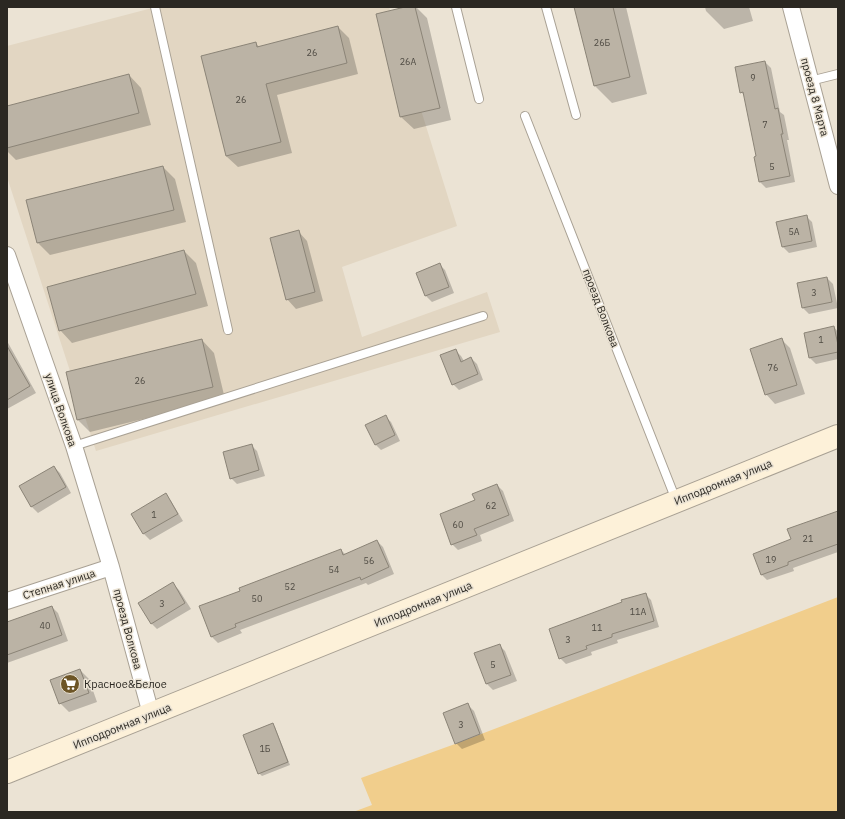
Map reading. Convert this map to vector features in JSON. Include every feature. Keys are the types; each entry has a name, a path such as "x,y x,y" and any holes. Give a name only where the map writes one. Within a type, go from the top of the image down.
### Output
{"main road":[{"name":"Ипподромная улица","path":"7,772 838,436"}],"street":[{"name":"проезд 8 Марта","path":"791,7 838,186"},
{"name":"улица Волкова","path":"7,255 74,446 111,567"},
{"name":"Степная улица","path":"7,601 111,567"},
{"name":"проезд Волкова","path":"111,567 151,714"}],"lane":[{"path":"155,7 228,330"},
{"path":"456,7 479,99"},
{"path":"546,7 576,115"},
{"path":"810,81 838,74"},
{"name":"проезд Волкова","path":"525,116 677,501"},
{"path":"74,446 483,316"}],"shaded area":[{"path":"156,7 389,7 457,226 342,267 362,337 487,292 500,332 96,451 7,177 7,46"},
{"path":"838,597 838,812 353,812 372,805 361,778 455,744"}],"building":[{"path":"405,7 415,7 440,108 400,117 376,14"},
{"path":"574,7 613,7 630,77 594,86"},
{"path":"338,26 347,63 266,84 281,142 226,156 201,56 256,42 257,47"},
{"path":"765,61 775,109 778,108 783,134 781,134 790,176 759,182 754,157 756,156 743,92 740,93 735,67"},
{"path":"129,74 139,113 7,148 7,106"},
{"path":"163,166 174,210 37,243 26,200"},
{"path":"807,215 812,241 782,247 776,222"},
{"path":"299,230 315,292 286,300 270,238"},
{"path":"184,250 196,294 59,331 47,287"},
{"path":"440,263 449,287 425,296 416,273"},
{"path":"827,277 832,302 802,308 797,283"},
{"path":"834,326 838,352 809,358 804,333"},
{"path":"782,338 797,385 765,395 750,349"},
{"path":"202,339 213,387 77,420 66,372"},
{"path":"7,346 30,386 7,400"},
{"path":"456,349 461,362 471,357 478,374 452,385 440,355"},
{"path":"386,415 395,435 375,445 365,425"},
{"path":"252,444 259,470 230,479 223,452"},
{"path":"54,466 66,487 31,507 19,486"},
{"path":"497,484 509,515 474,529 477,535 451,545 440,514 475,500 472,494"},
{"path":"166,493 178,514 143,534 131,514"},
{"path":"838,511 838,544 788,562 788,565 761,575 753,554 791,539 787,529"},
{"path":"377,540 389,567 361,580 360,577 235,624 236,627 211,637 199,606 240,591 239,588 341,549 343,555"},
{"path":"173,582 185,603 151,624 138,603"},
{"path":"646,593 654,621 612,634 612,637 586,646 587,649 559,659 549,629 622,602 621,600"},
{"path":"52,606 62,635 7,655 7,622"},
{"path":"500,644 511,675 486,684 474,653"},
{"path":"80,669 89,693 59,704 50,680"},
{"path":"468,703 480,734 455,744 443,713"},
{"path":"273,723 288,762 258,774 243,735"}],"place":[{"name":"Красное&Белое","path":"70,684"}]}
